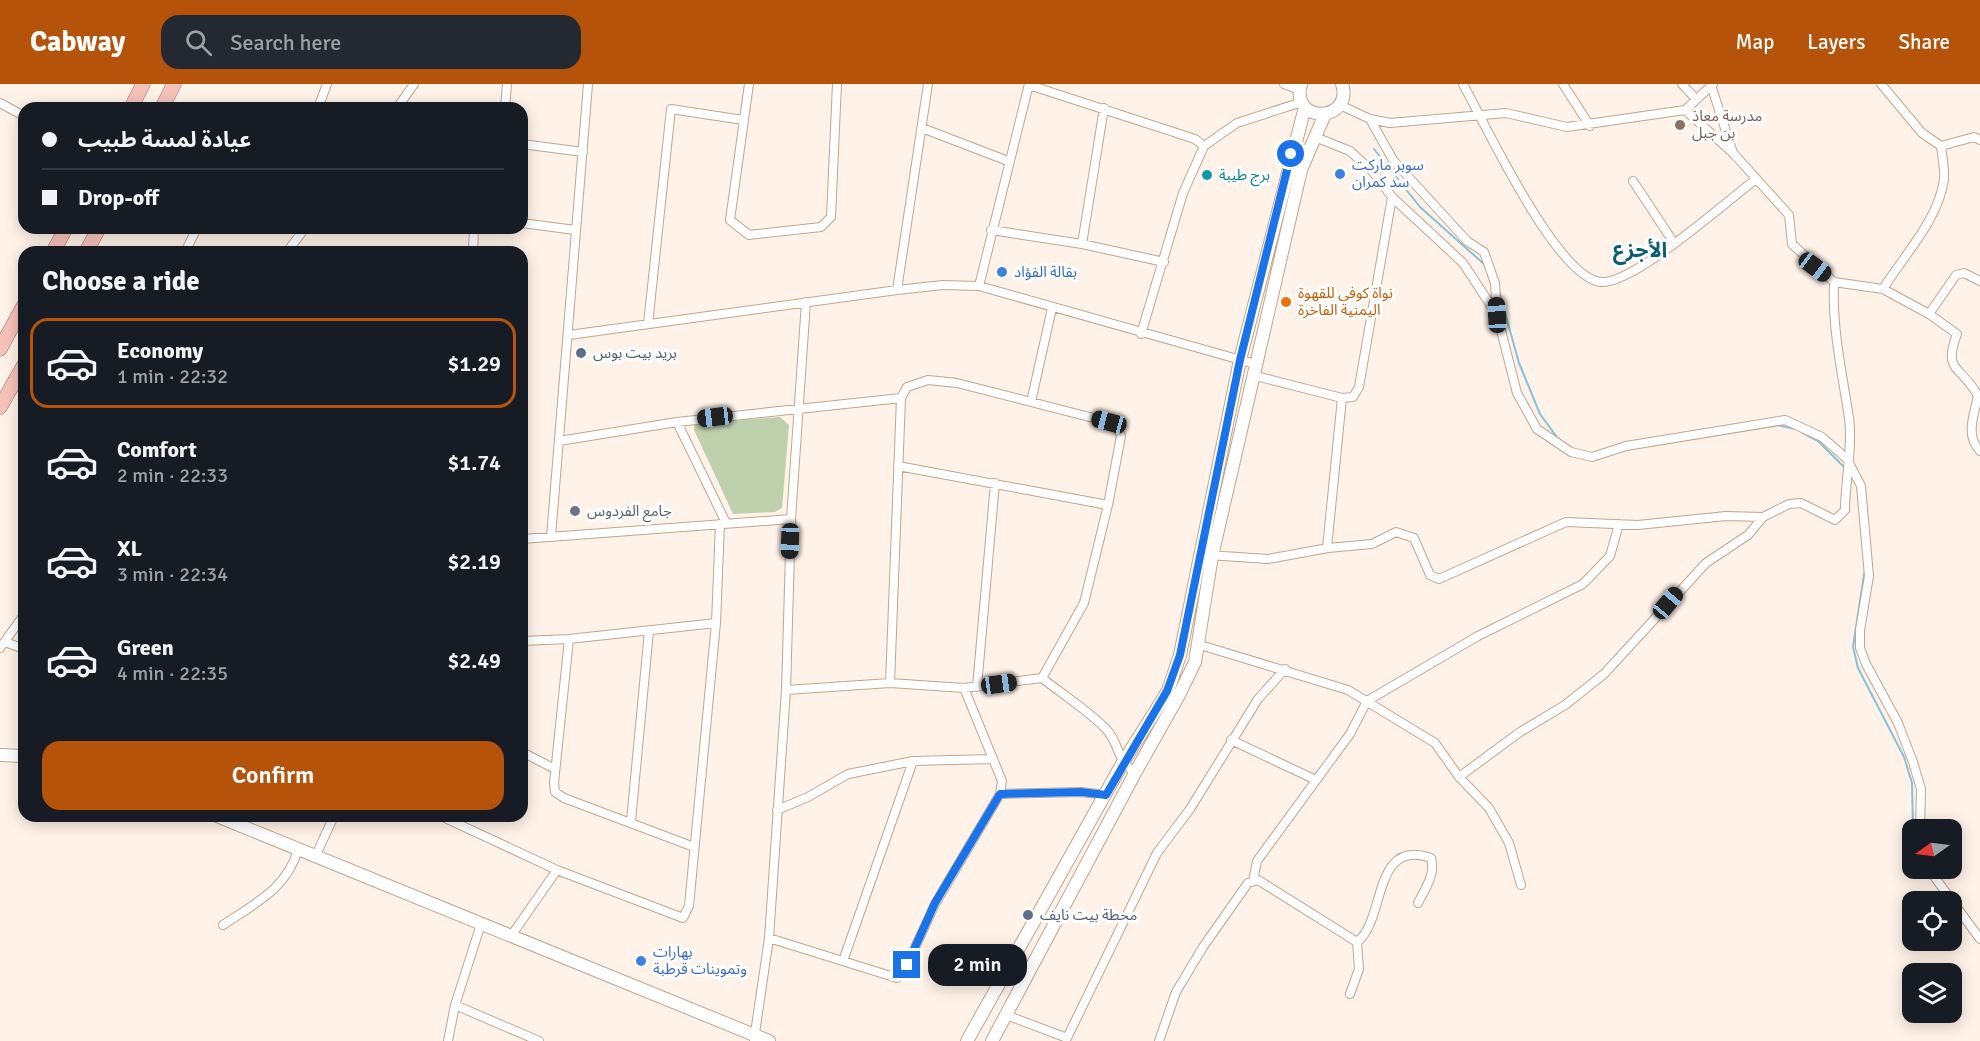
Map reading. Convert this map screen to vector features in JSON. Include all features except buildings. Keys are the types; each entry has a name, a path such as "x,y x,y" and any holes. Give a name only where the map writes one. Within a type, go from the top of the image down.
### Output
{"main road":[{"path":"134,102 144,84"},
{"path":"165,102 174,84"},
{"path":"992,1041 1135,773 1179,696 1195,662 1212,556 1253,370 1301,170 1325,114 1340,105 1344,94 1342,84"},
{"path":"1302,96 1314,113 1325,114"},
{"path":"968,1041 1122,764 1171,682 1180,655 1240,360 1302,96"},
{"path":"0,348 18,315"},
{"path":"0,407 18,377"},
{"path":"0,755 18,756"},
{"path":"232,822 754,1038 769,1041"}],"street":[{"path":"320,102 327,84"},
{"path":"401,102 414,84"},
{"path":"506,102 507,84"},
{"path":"551,537 588,84"},
{"path":"749,84 730,220 749,236 821,227 831,217 837,84"},
{"path":"897,290 928,84"},
{"path":"1284,84 1302,96"},
{"path":"1463,84 1494,146 1539,222 1571,264 1587,278 1604,283 1659,257 1756,179"},
{"path":"1563,84 1590,126"},
{"path":"1682,84 1696,99"},
{"path":"1881,84 1922,133 1941,146 1974,137 1980,140"},
{"path":"979,286 1008,161 1029,85 1195,139 1204,146"},
{"path":"1340,105 1370,119 1390,123 1506,113 1567,128 1685,110 1712,85 1734,154"},
{"path":"1141,334 1183,193 1204,146 1237,123 1302,96"},
{"path":"0,103 18,113"},
{"path":"1082,244 1104,108"},
{"path":"648,324 671,109 743,120"},
{"path":"1685,110 1734,154 1789,215 1792,244 1834,282 1882,289 1929,314 1957,334 1950,353 1951,364 1972,384 1978,396 1971,428 1975,446 1980,451"},
{"path":"1370,119 1393,160 1467,241 1484,252 1495,283 1497,315 1516,393 1537,429 1571,452 1593,457 1626,446 1785,420 1810,429 1847,459 1862,486 1867,535 1869,576 1860,630 1860,648 1866,664 1898,723 1914,762 1921,789 1920,819"},
{"path":"922,128 1008,161"},
{"path":"1315,137 1350,151 1373,172 1392,197 1463,263 1497,315"},
{"path":"528,145 583,152"},
{"path":"1882,289 1902,256 1933,218 1944,178 1941,146"},
{"path":"1633,181 1674,243"},
{"path":"569,335 897,290 943,285 979,286 1141,334 1240,360 1253,370 1342,398 1353,397 1359,387 1392,197"},
{"path":"528,224 575,230"},
{"path":"992,230 1082,244 1164,262"},
{"path":"1929,314 1956,275 1964,273 1980,282"},
{"path":"1459,777 1521,732 1565,705 1604,674 1698,571 1748,535 1763,518 1789,504 1802,503 1835,520 1839,518 1845,510 1849,421 1841,380 1833,311 1834,282"},
{"path":"754,1038 769,938 786,690 791,519 806,302"},
{"path":"1031,402 1052,308"},
{"path":"890,683 901,398 907,387 928,380 957,382 1109,422 1117,427 1121,436 1108,505 1084,603 1042,678"},
{"path":"559,441 677,422 901,398"},
{"path":"1327,548 1342,398"},
{"path":"454,822 557,870 683,918 689,906 716,623 723,523 677,422"},
{"path":"898,466 1108,505"},
{"path":"977,687 994,483"},
{"path":"1199,554 1268,559 1327,548 1372,544 1396,532 1414,538 1430,575 1439,579 1566,522 1638,525 1726,516 1763,518"},
{"path":"528,539 791,519"},
{"path":"1252,881 1257,861 1350,734 1367,701 1478,636 1583,584 1610,556 1619,524"},
{"path":"18,623 2,645 18,648"},
{"path":"528,641 569,639 716,623"},
{"path":"631,821 649,631"},
{"path":"569,639 555,769 555,792 564,798 631,821 694,847"},
{"path":"1197,644 1348,690 1435,744 1459,777 1489,808 1509,843 1521,885"},
{"path":"1006,1015 1071,1039 1156,853 1190,809 1258,699 1285,669"},
{"path":"786,690 890,683 964,688 1042,678 1106,729 1117,746 1122,764 1135,773"},
{"path":"769,938 897,978 907,965 935,903 1000,794 1002,781 964,688"},
{"path":"1231,740 1316,780"},
{"path":"528,755 555,769"},
{"path":"777,810 848,774 914,761 992,759"},
{"path":"843,961 914,761"},
{"path":"1000,794 1081,792 1106,795"},
{"path":"316,855 331,822"},
{"path":"223,925 267,896 282,882 294,864 298,849"},
{"path":"1357,942 1366,935 1380,888 1389,871 1400,860 1412,854 1431,858 1434,866 1429,883 1418,903"},
{"path":"511,936 557,870"},
{"path":"1936,879 1980,939"},
{"path":"1159,1041 1176,992 1203,947 1248,883 1252,881 1258,880 1271,886 1357,942"},
{"path":"448,1041 455,1005 481,924"},
{"path":"1350,994 1359,969 1357,942"},
{"path":"455,1005 539,1041"}],"green space":[{"path":"780,417 789,425 782,508 775,512 733,514 694,430 694,424"}],"waterway":[{"path":"1374,149 1420,207 1485,265"},
{"path":"1499,291 1519,363 1540,414 1559,440"},
{"path":"1777,425 1795,429"},
{"path":"1803,433 1818,441 1846,469"},
{"path":"1865,569 1853,647 1858,668 1904,757 1912,783 1913,819"}],"place":[{"name":"مدرسة معاذ بن جبل","path":"1680,125"},
{"name":"سوبر ماركت سد كمران","path":"1340,174"},
{"name":"برج طيبة","path":"1207,175"},
{"name":"بقالة الفؤاد","path":"1002,272"},
{"name":"نواة كوفي للقهوة اليمنية الفاخرة","path":"1286,302"},
{"name":"بريد بيت بوس","path":"581,353"},
{"name":"جامع الفردوس","path":"575,511"},
{"name":"محطة بيت نايف","path":"1028,915"},
{"name":"بهارات وتموينات قرطبة","path":"641,961"}],"district":[{"name":"الأجزع","path":"1640,250"}],"route":[{"path":"907,965 935,903 1000,794 1081,792 1106,795 1122,764 1167,691 1180,655 1240,360 1291,154"}]}
